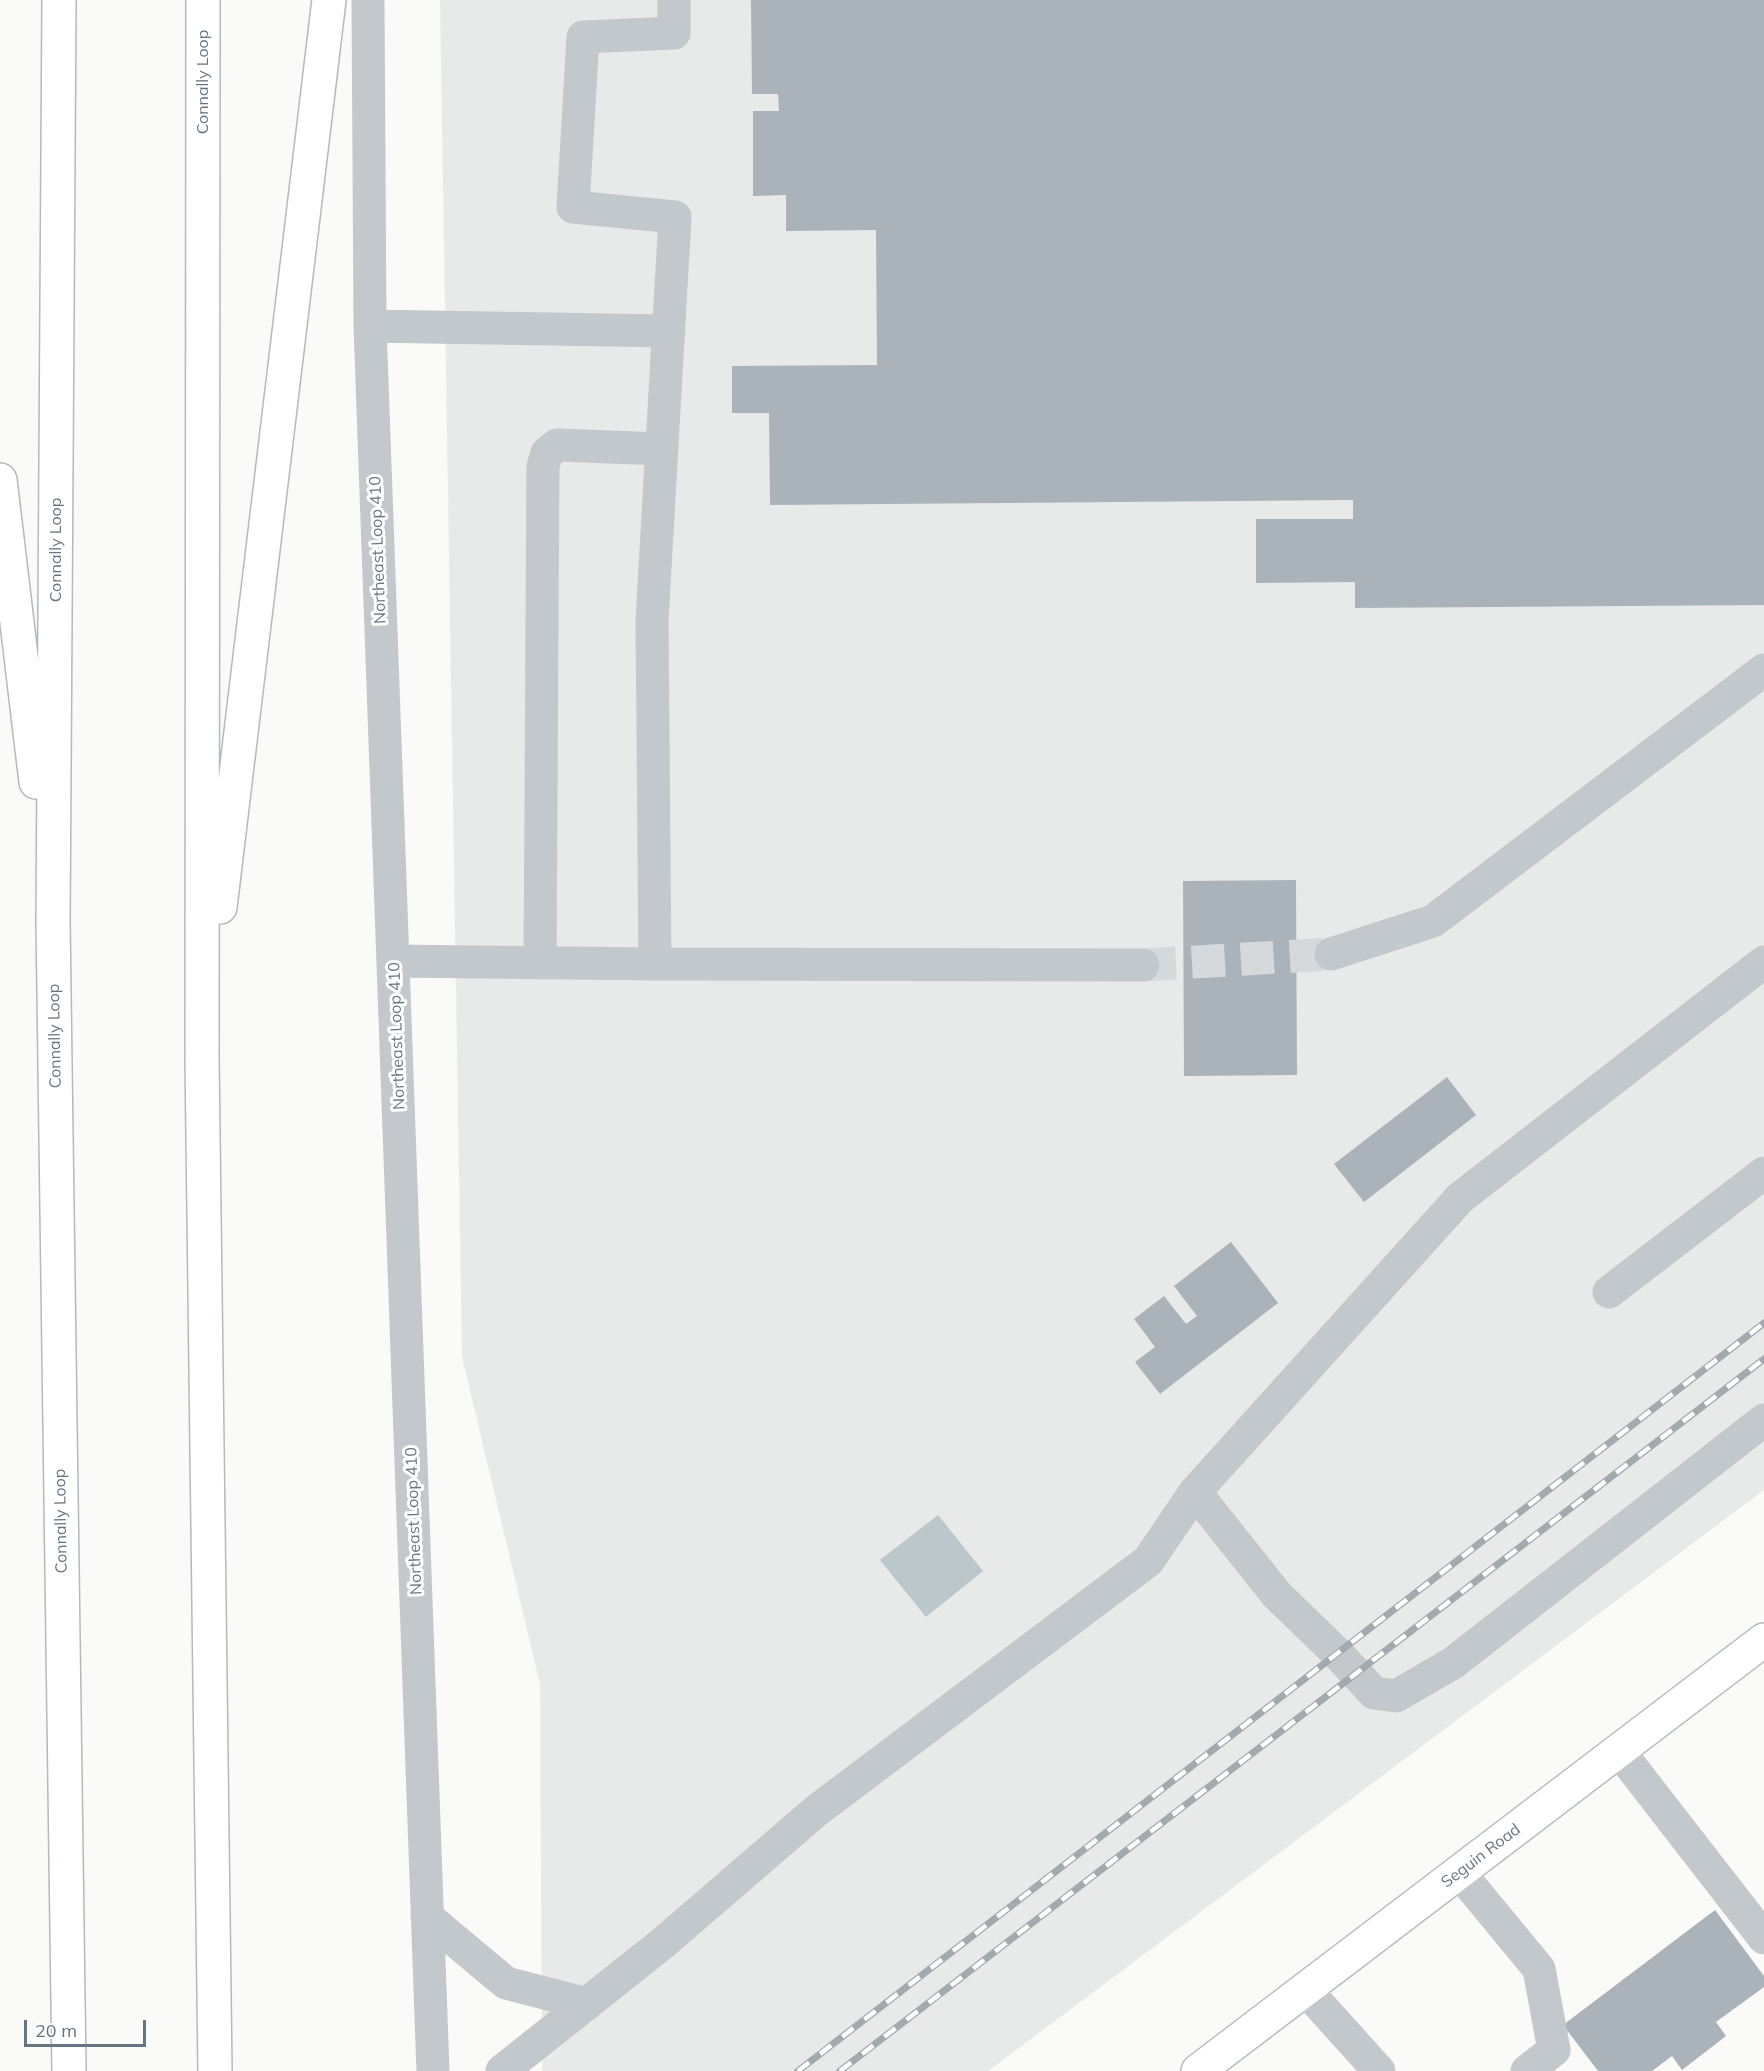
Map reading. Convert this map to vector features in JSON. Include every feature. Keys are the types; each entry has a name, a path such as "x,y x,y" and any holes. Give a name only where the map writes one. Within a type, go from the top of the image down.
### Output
{"main road":[{"name":"Connally Loop","path":"59,0 53,921 69,2071"},
{"name":"Connally Loop","path":"203,0 202,1058 215,2071"},
{"path":"202,1058 329,0"},
{"path":"0,480 53,921"},
{"name":"Seguin Road","path":"1198,2071 1764,1640"}],"street":[{"name":"Northeast Loop 410","path":"368,0 370,326 433,2071"},
{"path":"655,964 652,620 675,217 573,207 583,37 674,33 674,0"},
{"path":"370,326 669,331"},
{"path":"540,963 543,466 548,453 558,445 662,449"},
{"path":"1331,954 1433,921 1764,670"},
{"path":"394,961 1143,965"},
{"path":"502,2071 663,1943 816,1811 1148,1561 1196,1492 1460,1198 1764,962"},
{"path":"1609,1292 1764,1173"},
{"path":"1196,1492 1277,1595 1337,1653 1374,1693 1396,1696 1453,1663 1764,1420"},
{"path":"1619,1751 1764,1938"},
{"path":"1459,1872 1539,1969 1562,2061 1527,2071"},
{"path":"428,1917 506,1983 587,2004"},
{"path":"1305,1989 1379,2071"}],"shaded area":[{"path":"440,0 1764,0 1764,1490 988,2071 542,2071 540,1684 462,1357"},
{"path":"938,1515 983,1571 926,1617 880,1560"}],"building":[{"path":"751,0 1764,0 1764,605 1355,608 1355,582 1256,583 1256,519 1353,519 1353,500 770,505 769,413 732,413 732,366 877,365 876,230 786,231 786,195 753,196 753,111 779,111 778,94 752,94"},
{"path":"1296,880 1297,1075 1184,1076 1183,881"},
{"path":"1447,1077 1476,1115 1364,1202 1334,1164"},
{"path":"1231,1242 1278,1303 1160,1394 1135,1362 1155,1347 1134,1319 1164,1296 1186,1324 1197,1316 1174,1286"},
{"path":"1715,1910 1764,1976 1764,1987 1716,2022 1726,2036 1682,2070 1672,2056 1652,2071 1598,2071 1563,2025"}],"tunnel":[{"path":"1143,965 1331,954"}],"railway":[{"path":"798,2071 1764,1323"},
{"path":"840,2071 1764,1359"}]}
